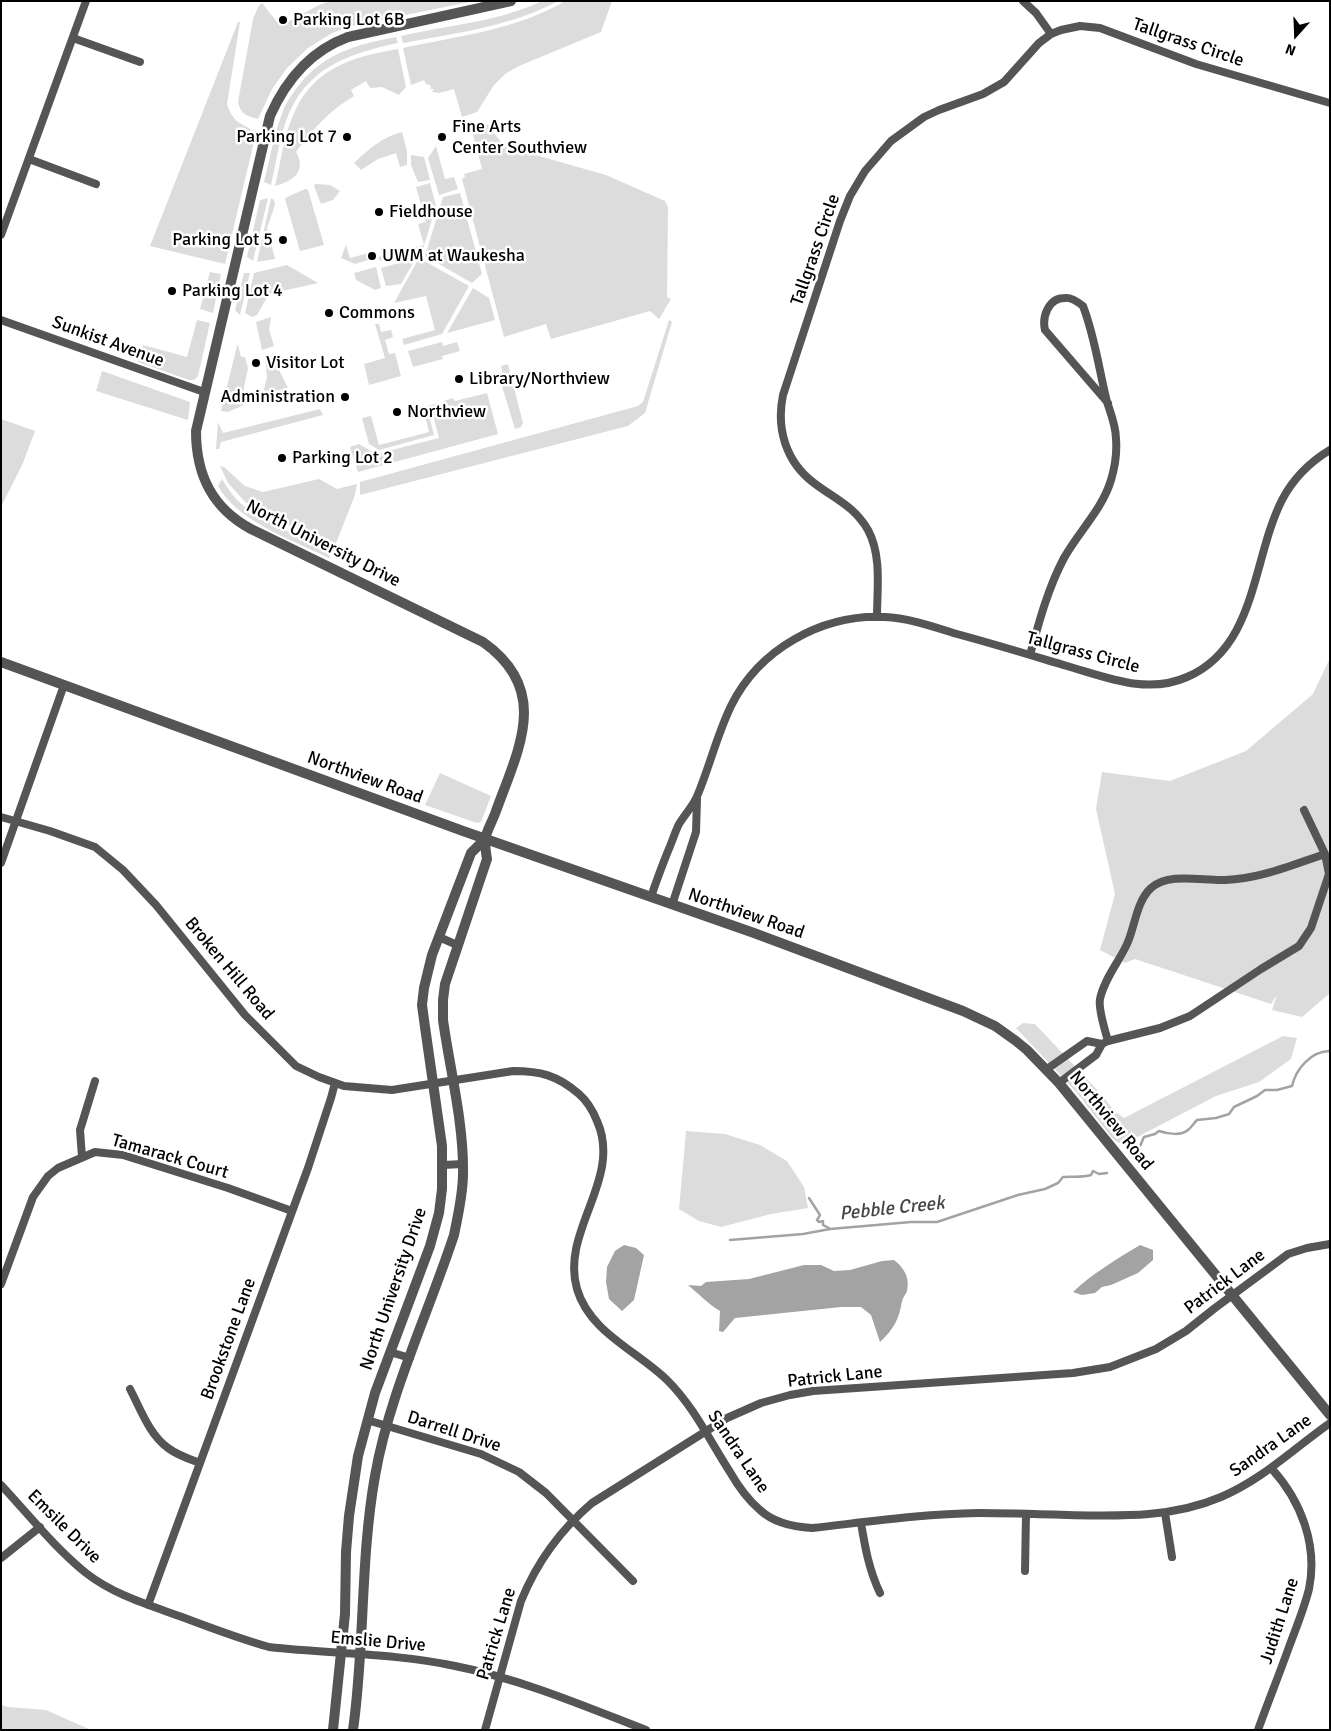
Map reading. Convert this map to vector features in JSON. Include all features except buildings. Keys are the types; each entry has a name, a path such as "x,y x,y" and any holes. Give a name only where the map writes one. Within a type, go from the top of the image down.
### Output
{"street":[{"path":"1,235 86,1"},
{"name":"North University Drive","path":"353,1730 358,1697 370,1512 375,1476 387,1426 454,1235 460,1206 463,1164 462,1145 443,1020 445,984 487,858 486,840 521,741 524,728 523,702 512,672 498,654 473,636 251,529 227,513 211,494 199,465 196,431 270,116 278,98 294,74 319,52 338,40 511,1"},
{"path":"1023,1 1036,13 1051,34"},
{"name":"Tallgrass Circle","path":"877,617 878,573 872,538 858,515 850,507 802,473 789,455 780,424 783,396 840,221 850,196 865,171 891,141 924,117 983,94 1004,82 1039,43 1051,34 1080,26 1100,28 1196,64 1330,103"},
{"path":"73,38 140,62"},
{"path":"29,159 96,184"},
{"path":"1030,655 1053,581 1072,545 1102,503 1112,478 1117,450 1112,415 1083,306 1075,300 1065,298 1056,300 1048,308 1044,316 1045,330 1108,403"},
{"name":"Sunkist Avenue","path":"1,320 204,392"},
{"name":"Tallgrass Circle","path":"651,897 678,825 697,797 732,704 743,685 764,662 792,640 824,625 850,619 877,617 902,619 1124,682 1147,685 1170,683 1184,679 1207,666 1225,649 1240,626 1273,521 1282,501 1292,484 1306,469 1330,450"},
{"name":"Northview Road","path":"1,662 486,840 869,975 964,1011 1005,1032 1027,1050 1059,1083 1330,1415"},
{"path":"1,863 64,685"},
{"name":"Tallgrass Circle","path":"672,905 696,832 697,797"},
{"path":"1047,1070 1087,1041 1105,1042 1160,1028 1190,1016 1299,946 1311,928 1329,874 1325,854 1304,810"},
{"name":"Broken Hill Road","path":"1,817 16,823 50,831 95,847 128,874 156,905 245,1015 296,1066 344,1086 379,1090 401,1089 452,1080"},
{"name":"North University Drive","path":"333,1730 345,1614 346,1552 349,1516 358,1456 367,1420 390,1352 435,1230 442,1189 442,1146 422,1005 424,988 427,972 439,937 471,853 486,840"},
{"path":"1059,1083 1096,1055 1105,1042 1100,1001 1105,983 1128,943 1140,906 1149,890 1159,882 1172,879 1226,880 1259,876 1325,854"},
{"path":"439,937 457,946"},
{"name":"Sandra Lane","path":"452,1080 513,1071 533,1071 563,1082 584,1099 593,1111 600,1127 604,1155 600,1176 578,1241 574,1262 574,1276 579,1296 588,1312 599,1325 669,1382 690,1409 747,1498 759,1510 771,1518 793,1526 807,1528 941,1515 1122,1516 1165,1513 1205,1503 1244,1486 1272,1469 1330,1423"},
{"path":"82,1157 80,1130 95,1081"},
{"name":"Brookstone Lane","path":"148,1605 292,1211 322,1127 335,1083"},
{"name":"Tamarack Court","path":"1,1284 33,1197 48,1176 58,1168 95,1152 123,1155 292,1211"},
{"path":"443,1165 463,1164"},
{"name":"Patrick Lane","path":"485,1730 516,1615 528,1583 547,1550 572,1520 602,1496 727,1418 761,1403 813,1391 1064,1374 1110,1367 1165,1345 1288,1254 1330,1244"},
{"path":"390,1352 410,1358"},
{"path":"130,1389 150,1428 159,1440 175,1453 200,1463"},
{"name":"Darrell Drive","path":"367,1420 481,1454 508,1466 546,1492 633,1581"},
{"name":"Judith Lane","path":"1258,1730 1306,1600 1311,1572 1308,1536 1302,1515 1286,1485 1272,1469"},
{"name":"Emsile Drive","path":"1,1485 50,1540 86,1573 107,1588"},
{"path":"1165,1513 1172,1557"},
{"path":"1025,1570 1026,1514"},
{"path":"861,1522 873,1579 880,1593"},
{"path":"1,1558 40,1527"},
{"name":"Emslie Drive","path":"107,1588 148,1605 247,1641 269,1647 408,1658 453,1665 500,1677 646,1730"}],"shaded area":[{"path":"331,1 474,1 352,26 332,33 308,48 287,68 272,89 258,119 245,114 240,109 238,102 253,19 258,7 262,3 280,26 319,5"},
{"path":"542,1 558,1 521,17 482,28 403,43 401,36 508,14"},
{"path":"565,1 612,1 601,32 519,66 505,74 494,85 477,112 462,117 454,89 439,93 432,92 434,89 431,89 430,85 426,84 424,80 411,85 403,48 465,36 507,25 527,19"},
{"path":"238,22 240,22 227,104 232,116 238,122 256,133 225,264 150,246"},
{"path":"396,37 398,43 362,52 330,66 304,88 294,103 286,121 271,185 264,182 280,119 286,104 309,74 331,57 368,43"},
{"path":"398,49 406,87 399,95 382,87 370,88 366,81 351,90 354,96 322,121 296,152 300,165 296,175 275,186 285,138 291,120 303,96 313,84 338,66 352,60"},
{"path":"487,124 504,146 606,175 665,201 668,207 667,297 671,299 659,319 650,311 551,339 546,324 504,337 462,179 465,177 464,174 482,169 472,131"},
{"path":"402,132 407,151 407,165 400,167 396,153 378,159 361,170 354,163 382,140"},
{"path":"436,146 445,179 454,177 458,189 439,195 428,158"},
{"path":"411,155 424,157 430,180 418,182 411,165"},
{"path":"430,183 436,206 423,249 406,254 404,250 424,245 418,224 426,222 416,187"},
{"path":"315,184 330,185 340,191 333,200 321,204 314,186"},
{"path":"305,189 308,190 324,245 300,251 285,199"},
{"path":"460,193 482,274 472,283 425,256 443,197"},
{"path":"268,198 253,261 247,257 260,200"},
{"path":"271,198 274,200 275,205 267,228 275,259 257,262"},
{"path":"346,245 350,258 376,251 378,257 355,264 341,258"},
{"path":"390,254 392,258 380,261 378,257"},
{"path":"416,258 401,284 386,286 381,268"},
{"path":"419,258 469,286 442,334 404,345 402,339 435,330 426,296 394,303"},
{"path":"287,265 318,283 269,294 257,315 252,317 245,313 254,273"},
{"path":"376,267 381,288 375,290 356,280 354,273"},
{"path":"210,272 221,274 213,313 200,309"},
{"path":"244,273 250,273 240,315 235,310"},
{"path":"473,288 489,298 495,320 447,333"},
{"path":"271,317 269,329 274,346 262,350 256,322"},
{"path":"197,320 210,323 198,376 194,380 189,380 138,362 143,345 187,357"},
{"path":"669,320 672,322 645,413 628,426 360,495 360,482 638,406 643,402"},
{"path":"375,324 379,324 381,332 391,330 393,337 385,340 389,354 395,353 401,376 369,385 364,364 385,358"},
{"path":"442,342 443,346 457,342 460,351 442,356 443,359 413,367 408,351"},
{"path":"237,346 241,357 245,357 248,368 244,387 244,405 228,412 221,411"},
{"path":"276,354 282,365 278,368 288,388 263,394 267,377 265,358"},
{"path":"508,364 523,423 521,427 515,429 502,386 505,385 501,366"},
{"path":"102,371 190,402 188,420 96,391"},
{"path":"487,393 498,434 358,472 350,447 359,444 376,454 439,438 432,411 444,408 444,401 453,398 455,401"},
{"path":"439,403 427,408 434,435 379,450 369,444 362,418 371,416 379,445 429,432 423,407"},
{"path":"320,409 323,415 221,442 219,449 216,449 218,422 223,433"},
{"path":"1,419 35,431 23,463 1,507"},
{"path":"220,466 224,467 245,486 263,492 319,479 337,489 357,484 355,495 334,548 249,506 228,483"},
{"path":"222,479 236,499 247,508 270,522 332,551 329,558 268,529 238,510 218,486"},
{"path":"1330,658 1330,993 1302,1017 1272,1010 1277,995 1271,1004 1135,959 1125,963 1100,950 1115,894 1096,809 1102,772 1170,781 1246,751 1313,694"},
{"path":"440,773 491,796 481,822 477,823 425,805"},
{"path":"1023,1023 1035,1024 1102,1095 1114,1111 1124,1118 1283,1036 1297,1038 1291,1059 1259,1082 1216,1096 1122,1145 1112,1138 1078,1094 1016,1028"},
{"path":"686,1131 725,1134 760,1145 787,1161 804,1187 808,1208 771,1214 721,1227 699,1221 679,1209"},
{"path":"624,1245 636,1248 644,1255 634,1300 622,1311 609,1299 606,1282 607,1267 615,1251"},
{"path":"1140,1245 1153,1250 1153,1260 1138,1273 1102,1287 1095,1293 1082,1295 1073,1292 1097,1272"},
{"path":"894,1260 905,1273 908,1286 895,1323 880,1342 871,1315 861,1307 841,1307 735,1318 723,1332 719,1331 720,1311 688,1285 701,1286 706,1282 749,1279 804,1265 821,1265 834,1271 850,1270 882,1261"},
{"path":"1,1705 46,1710 91,1730 1,1730"}],"waterway":[{"name":"Pebble Creek","path":"1137,1149 1144,1137 1159,1131 1170,1134 1185,1132 1197,1120 1216,1118 1229,1114 1234,1107 1265,1090 1277,1090 1292,1086 1297,1073 1305,1062 1317,1054 1330,1051"},
{"name":"Pebble Creek","path":"730,1240 803,1234 830,1229 911,1222 937,1222 1018,1195 1045,1189 1058,1183 1063,1177 1087,1176 1091,1175 1093,1171 1099,1174 1107,1173"},
{"path":"809,1198 820,1215 817,1220 819,1222 823,1221 823,1225 829,1228"}],"place":[{"name":"Parking Lot 6B","path":"283,20"},
{"name":"Parking Lot 7","path":"347,137"},
{"name":"Fine Arts Center Southview","path":"442,137"},
{"name":"Fieldhouse","path":"379,212"},
{"name":"Parking Lot 5","path":"283,240"},
{"name":"UWM at Waukesha","path":"372,256"},
{"name":"Parking Lot 4","path":"172,291"},
{"name":"Commons","path":"329,313"},
{"name":"Visitor Lot","path":"256,363"},
{"name":"Library/Northview","path":"459,379"},
{"name":"Administration","path":"345,397"},
{"name":"Northview","path":"397,412"},
{"name":"Parking Lot 2","path":"282,458"}]}
